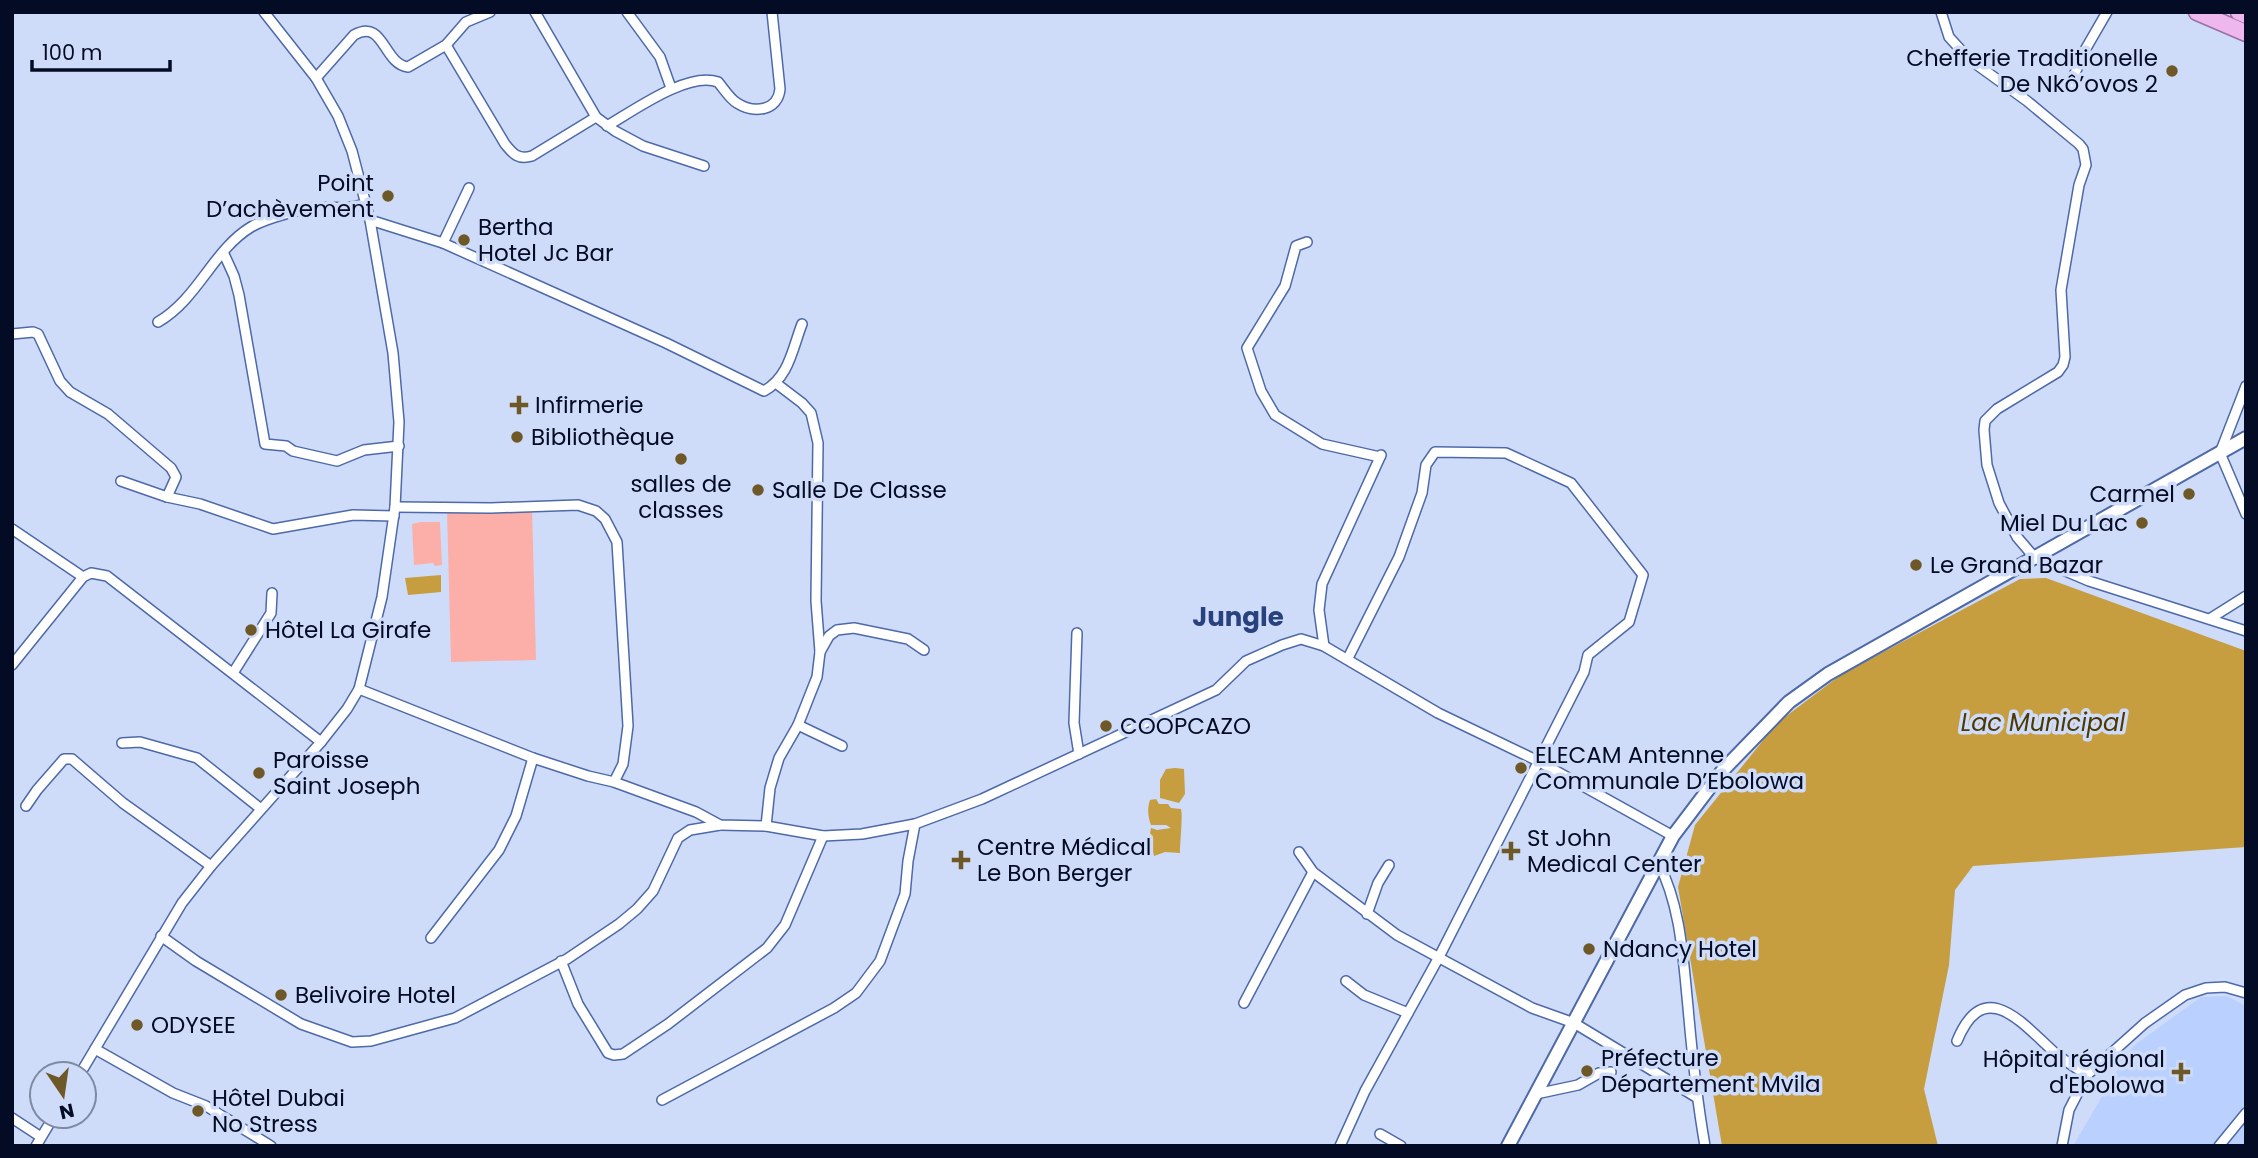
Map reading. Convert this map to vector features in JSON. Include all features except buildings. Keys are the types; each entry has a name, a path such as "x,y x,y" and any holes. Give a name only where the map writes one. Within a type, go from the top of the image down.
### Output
{"highway":[{"path":"2197,12 2246,33"},
{"path":"2239,12 2246,15"}],"street":[{"path":"88,1060 182,903 347,709 359,689 376,630 394,512 399,446 397,387 370,220 346,134 316,78 264,12"},
{"path":"316,78 354,35 360,32 366,30 375,33 399,65 408,67 446,45 467,22 490,12"},
{"path":"535,12 596,117 643,146 704,166"},
{"path":"627,12 660,57 671,88"},
{"path":"607,126 671,88 713,80 718,82 735,102 747,108 761,110 773,105 779,98 780,89 772,12"},
{"path":"1941,12 1949,37 1969,59 2027,101 2083,149 2086,166 2079,185 2061,290 2065,357 2063,365 2058,372 1990,415 1985,421 1987,465 1999,503 2017,537 2035,558 2089,581 2246,631"},
{"path":"2069,88 2085,50 2107,12"},
{"path":"446,45 505,144 515,156 532,156 596,117"},
{"path":"443,243 469,188"},
{"path":"158,322 178,308 238,236 260,222 321,207 340,210 365,204"},
{"path":"370,220 443,243 666,343 764,391 777,384 786,370 802,324"},
{"path":"1307,242 1296,246 1285,286 1247,348 1261,391 1275,415 1322,444 1381,454 1322,584 1319,610 1324,646"},
{"path":"224,254 239,295 265,444 286,446 293,451 337,461 365,450 399,446"},
{"path":"12,334 38,334 60,381 70,392 108,414 170,468 176,477 167,497"},
{"path":"766,826 770,788 776,768 798,725 817,677 820,652 816,601 818,443 811,413 777,384"},
{"path":"2246,386 2220,453 2246,514"},
{"path":"1508,1146 1673,836 1723,769 1803,690 2246,438"},
{"path":"1340,1146 1364,1091 1439,957 1584,671 1588,655 1629,622 1643,575 1571,483 1506,453 1435,452 1426,464 1422,493 1399,556 1348,658"},
{"path":"121,481 273,529 353,514 578,505 596,511 605,519 617,542 628,726 623,764 614,782"},
{"path":"12,529 83,576"},
{"path":"12,665 83,576 91,573 107,576 321,742"},
{"path":"233,673 271,614 272,593"},
{"path":"2210,618 2246,596"},
{"path":"820,652 829,636 837,631 854,628 908,639 925,650"},
{"path":"1077,632 1073,723 1079,754"},
{"path":"162,936 196,961 301,1024 352,1042 371,1041 455,1018 561,961 619,924 653,891 678,838 684,833 720,825 766,826 824,836 862,834 915,824 982,799 1216,690 1246,661 1301,639 1324,646 1348,658 1438,713 1538,761 1673,836"},
{"path":"359,689 533,758 614,782 696,812 720,825"},
{"path":"798,725 842,746"},
{"path":"122,743 141,742 197,758 261,809"},
{"path":"431,938 499,850 516,816 533,758"},
{"path":"26,806 64,759 72,759 123,803 211,866"},
{"path":"662,1100 834,1009 856,993 880,961 905,894 915,824"},
{"path":"561,961 578,1004 608,1053 623,1054 668,1024 767,948 785,925 824,836"},
{"path":"1299,852 1313,872 1397,935 1532,1008 1574,1023 1696,1097"},
{"path":"1658,862 1672,895 1682,948 1696,1097 1705,1146"},
{"path":"1367,914 1378,883 1389,865"},
{"path":"1244,1003 1313,872"},
{"path":"1346,981 1364,995 1408,1013"},
{"path":"2062,1146 2068,1110 2087,1075 2145,1023 2168,1004 2206,988 2225,987 2246,993"},
{"path":"1957,1041 1972,1015 1982,1008 1994,1007 2024,1023 2058,1055 2087,1075"},
{"path":"95,1049 173,1093 206,1106 271,1146"},
{"path":"1536,1094 1578,1085 1599,1073 1611,1072"},
{"path":"2219,1146 2246,1113"},
{"path":"12,1118 39,1141"},
{"path":"1380,1134 1401,1146"}],"shaded area":[{"path":"532,509 536,660 451,662 447,510"},
{"path":"440,522 442,565 414,565 412,524"},
{"name":"Hôpital régional d'Ebolowa","path":"2227,996 2246,1006 2246,1146 2073,1146 2118,1069 2115,1065 2136,1044 2201,997"}],"water":[{"path":"441,575 441,592 408,595 405,578"},
{"name":"Lac Municipal","path":"2046,578 2246,651 2246,847 1973,866 1955,890 1949,965 1924,1089 1938,1146 1722,1146 1678,887 1695,825 1777,723 1842,674 2020,579"},
{"path":"1166,769 1184,769 1185,794 1179,803 1160,798 1160,780"},
{"path":"1156,799 1159,804 1181,809 1180,853 1165,852 1154,856 1150,839 1153,837 1151,828 1171,828 1166,825 1151,825 1149,803 1150,800"}],"place":[{"name":"Chefferie Traditionelle De Nkô’ovos 2","path":"2172,71"},
{"name":"Point D’achèvement","path":"388,196"},
{"name":"Bertha Hotel Jc Bar","path":"464,240"},
{"name":"Infirmerie","path":"519,405"},
{"name":"Bibliothèque","path":"517,437"},
{"name":"salles de classes","path":"681,459"},
{"name":"Salle De Classe","path":"758,490"},
{"name":"Carmel","path":"2189,494"},
{"name":"Miel Du Lac","path":"2142,523"},
{"name":"Le Grand Bazar","path":"1916,565"},
{"name":"Hôtel La Girafe","path":"251,630"},
{"name":"COOPCAZO","path":"1106,726"},
{"name":"ELECAM Antenne Communale D’Ebolowa","path":"1521,768"},
{"name":"Paroisse Saint Joseph","path":"259,773"},
{"name":"St John Medical Center","path":"1511,851"},
{"name":"Centre Médical Le Bon Berger","path":"961,860"},
{"name":"Ndancy Hotel","path":"1589,949"},
{"name":"Belivoire Hotel","path":"281,995"},
{"name":"ODYSEE","path":"137,1025"},
{"name":"Préfecture Département Mvila","path":"1587,1071"},
{"name":"Hôpital régional d'Ebolowa","path":"2181,1072"},
{"name":"Hôtel Dubai No Stress","path":"198,1111"}],"district":[{"name":"Jungle","path":"1238,617"}]}
